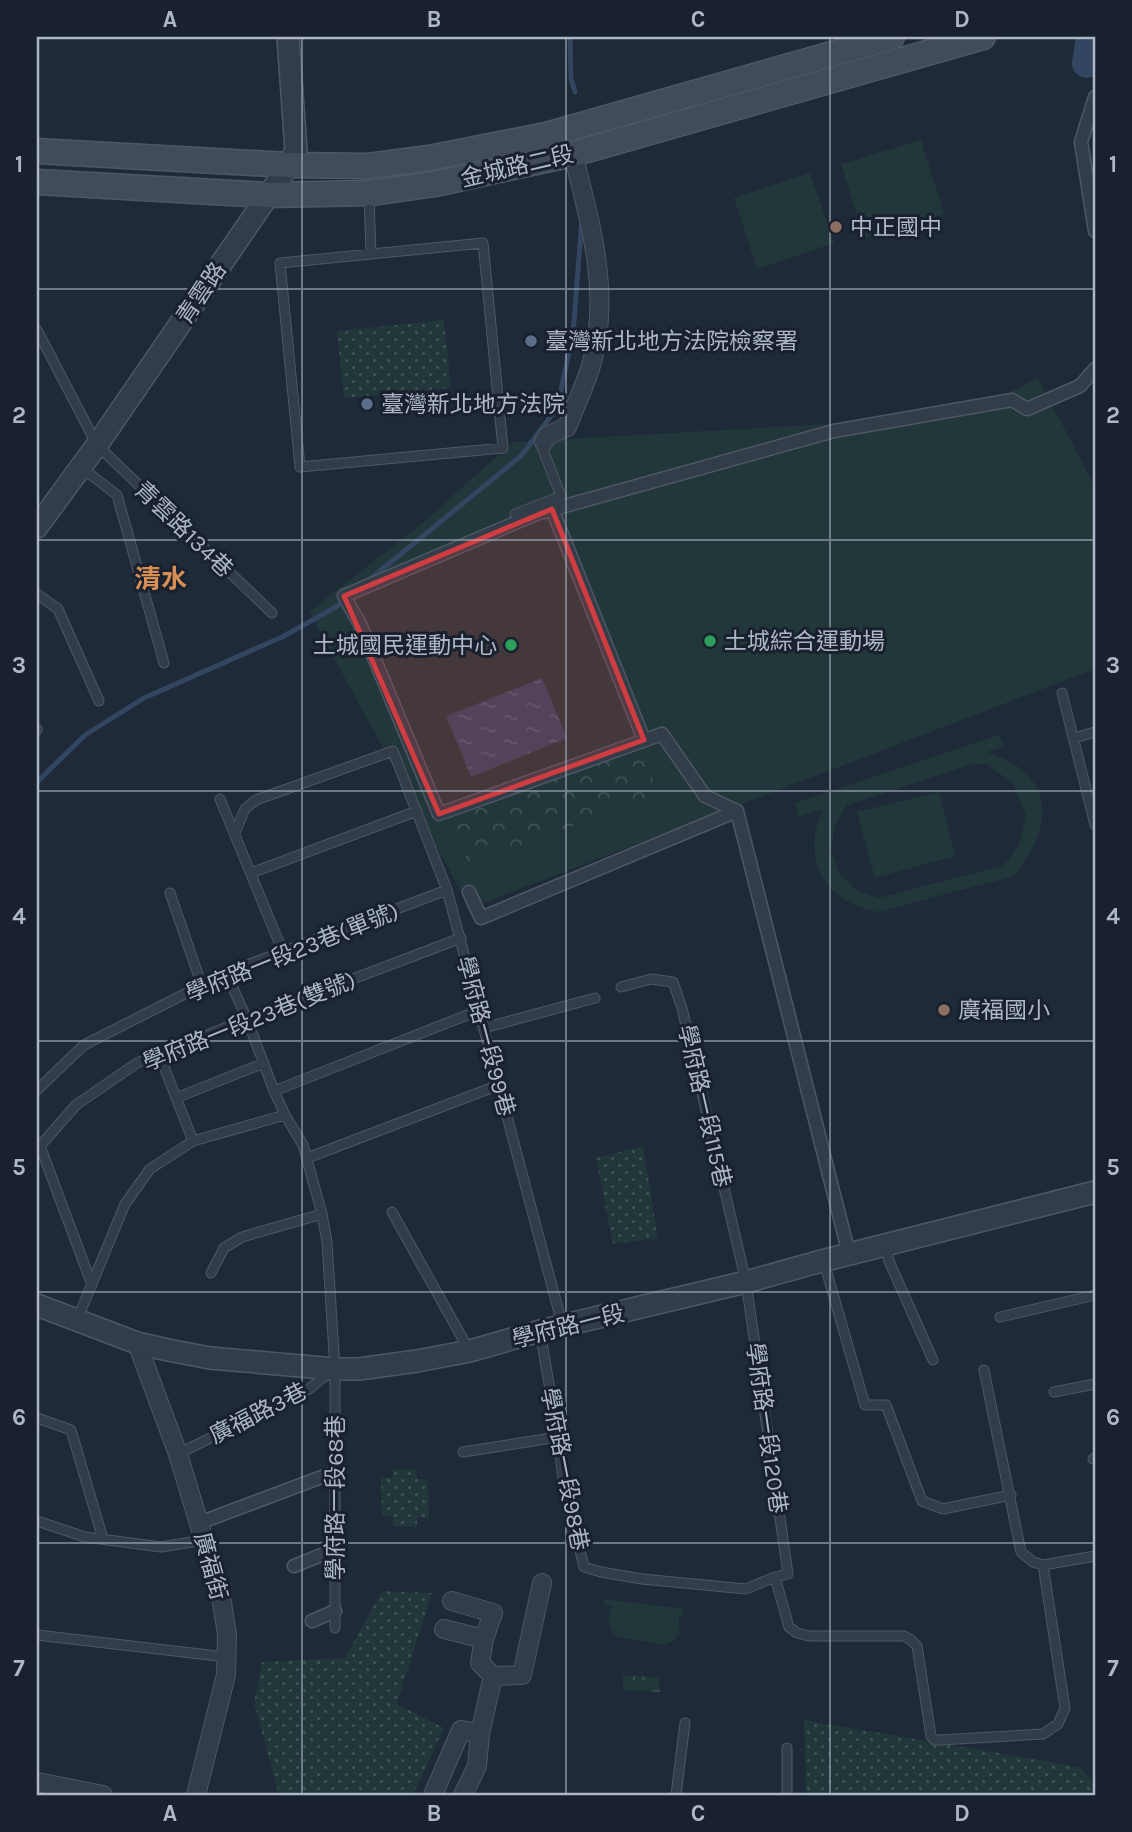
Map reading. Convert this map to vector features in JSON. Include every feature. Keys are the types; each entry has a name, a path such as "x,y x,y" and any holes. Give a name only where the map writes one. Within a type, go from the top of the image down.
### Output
{"main road":[{"name":"金城路二段","path":"37,152 289,165 368,166 429,158 558,131 850,42 892,37"},
{"name":"金城路二段","path":"37,182 267,195 369,194 435,184 573,154 983,37"}],"street":[{"name":"青雲路","path":"37,527 97,445 289,165 296,150 288,37"},
{"path":"1095,97 1081,142 1095,231"},
{"path":"544,442 547,436 567,427 592,362 596,333 600,287 595,250 573,154"},
{"path":"737,811 705,796 662,734 439,814 360,624 344,596 552,509 834,431 1012,400 1027,409 1080,386 1095,369"},
{"path":"552,509 644,740"},
{"path":"469,892 481,918 737,811"},
{"path":"737,811 849,1255"},
{"name":"學府路一段","path":"37,1305 137,1343 210,1358 359,1369 470,1351 540,1331 747,1282 1095,1192"},
{"name":"廣福街","path":"137,1343 178,1454 220,1596 227,1635 226,1675 196,1795"},
{"path":"201,1532 335,1472"},
{"path":"294,1566 334,1550"},
{"path":"452,1601 493,1613 484,1639 480,1663 492,1676 522,1675 542,1583"},
{"path":"312,1621 335,1611"},
{"path":"444,1629 484,1639"},
{"path":"463,1795 477,1766 480,1734 492,1676"},
{"path":"433,1795 461,1730 480,1734"},
{"path":"37,1782 103,1795"}],"lane":[{"path":"369,194 371,254"},
{"path":"483,243 503,448 300,467 280,263 371,254 483,243"},
{"name":"青雲路134巷","path":"37,330 97,445 272,613"},
{"path":"515,514 561,496 543,450 544,442"},
{"path":"81,467 117,495 164,663"},
{"path":"37,594 58,609 99,701"},
{"path":"1062,693 1092,798 1095,825"},
{"path":"1074,738 1095,732"},
{"name":"學府路一段99巷","path":"235,833 245,809 256,800 393,751 447,890 562,1326"},
{"path":"220,799 284,952"},
{"path":"251,873 417,811"},
{"name":"學府路一段23巷(單號)","path":"37,1090 84,1045 226,973 447,890"},
{"path":"170,892 202,986"},
{"name":"學府路一段23巷(雙號)","path":"92,1284 40,1146 76,1105 138,1063 461,939"},
{"name":"學府路一段68巷","path":"226,973 247,1019 274,1091 303,1145 327,1242 335,1369 335,1628"},
{"name":"學府路一段115巷","path":"621,987 651,979 673,982 682,1008 747,1282"},
{"path":"484,1028 595,998"},
{"path":"274,1091 480,1010"},
{"path":"159,1054 193,1141"},
{"path":"176,1098 264,1063"},
{"path":"307,1158 499,1085"},
{"path":"77,1320 125,1203 150,1169 193,1141 285,1115"},
{"path":"392,1212 470,1351"},
{"path":"211,1273 225,1248 242,1237 322,1214"},
{"path":"886,1245 889,1261 933,1360"},
{"path":"825,1266 865,1405 886,1405 922,1501 943,1509 1011,1495"},
{"name":"學府路一段120巷","path":"747,1282 788,1574"},
{"path":"1000,1317 1095,1295"},
{"name":"學府路一段98巷","path":"540,1331 563,1479 584,1567 642,1579 747,1589 788,1574"},
{"name":"廣福路3巷","path":"178,1454 309,1389 335,1369"},
{"path":"984,1370 1021,1552 1033,1562 1043,1565 1095,1556"},
{"path":"1054,1392 1095,1384"},
{"path":"37,1418 71,1430 103,1539"},
{"path":"463,1452 558,1437"},
{"path":"37,1521 85,1537 161,1547 201,1532"},
{"path":"775,1577 789,1628 797,1633 810,1636 904,1636 911,1640 917,1646 931,1736 935,1740 941,1740 1043,1734 1058,1724 1065,1708 1043,1565"},
{"path":"37,1635 226,1657"},
{"path":"676,1795 685,1723"},
{"path":"787,1748 787,1795"}],"highlighted area":[{"path":"552,509 644,740 439,814 344,596"}],"green space":[{"path":"921,140 944,214 864,238 841,164"},
{"path":"810,173 834,243 757,269 734,198"},
{"path":"444,320 451,388 344,398 337,331"},
{"name":"土城綜合運動場","path":"1038,378 1095,487 1095,669 470,908 309,612 421,524 513,442 847,423 992,401"},
{"path":"999,735 1005,746 987,752 1010,762 1026,774 1037,788 1042,804 1042,821 1037,839 1014,876 878,912 843,899 831,888 816,861 814,845 823,809 799,817 795,803","holes":["974,764 986,764 1012,782 1026,816 1019,844 1002,866 878,898 857,890 839,873 831,850 835,825 847,805"]},
{"path":"641,747 658,793 470,866 449,818"},
{"path":"939,792 955,856 875,878 857,812"},
{"path":"643,1146 658,1238 613,1244 596,1158"},
{"path":"393,1469 416,1469 417,1479 428,1480 429,1517 417,1518 417,1527 393,1526 392,1517 382,1515 381,1478 393,1477"},
{"path":"382,1591 432,1593 397,1704 444,1728 413,1795 279,1795 254,1703 262,1662 345,1658"},
{"path":"604,1599 683,1609 683,1616 678,1617 680,1633 664,1645 618,1637 611,1630 608,1620 613,1606 603,1604"},
{"path":"623,1676 659,1677 660,1692 623,1690"},
{"path":"804,1720 1079,1767 1095,1784 1095,1795 806,1795"}],"water":[{"path":"542,678 567,738 471,777 446,716"}],"waterway":[{"path":"570,37 571,79 575,92"},
{"path":"1087,63 1091,37"},
{"path":"369,580 521,456 557,408 573,334 582,218"},
{"path":"37,782 85,735 144,698 282,637 345,600"}],"place":[{"name":"中正國中","path":"836,227"},
{"name":"臺灣新北地方法院檢察署","path":"531,341"},
{"name":"臺灣新北地方法院","path":"367,404"},
{"name":"土城綜合運動場","path":"710,641"},
{"name":"土城國民運動中心","path":"511,645"},
{"name":"廣福國小","path":"944,1010"}],"district":[{"name":"清水","path":"161,579"}]}
